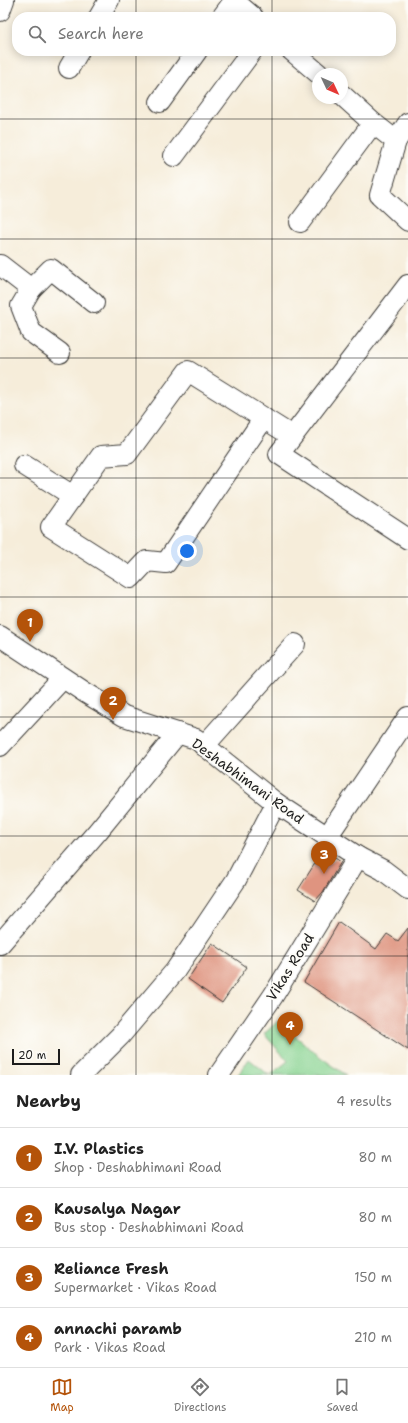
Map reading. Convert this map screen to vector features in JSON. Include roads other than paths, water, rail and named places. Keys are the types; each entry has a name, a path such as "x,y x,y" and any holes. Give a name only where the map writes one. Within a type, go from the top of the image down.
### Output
{"street":[{"path":"0,11 4,0"},
{"path":"102,12 109,0"},
{"path":"225,12 233,0 247,12"},
{"path":"160,102 193,56"},
{"path":"174,156 248,56"},
{"path":"298,56 312,68"},
{"path":"348,100 396,141"},
{"path":"300,222 373,123"},
{"path":"408,123 396,141 380,194 408,221"},
{"path":"0,265 31,289"},
{"path":"60,353 31,332 21,306 31,289 51,269 94,303"},
{"path":"408,285 278,454 408,539"},
{"path":"264,418 166,563 146,561 131,578 51,527 101,456 127,454 188,371 264,418 292,436"},
{"path":"24,465 73,496"},
{"name":"Deshabhimani Road","path":"0,636 124,716 196,739 276,803 358,857 383,870 408,889"},
{"path":"204,746 295,644"},
{"path":"0,746 63,678"},
{"path":"327,837 408,717"},
{"path":"0,944 98,831 178,733"},
{"path":"81,1075 120,1036 175,971 236,880 276,803"},
{"name":"Vikas Road","path":"219,1075 273,996 358,857"}],"place":[{"name":"I.V. Plastics","path":"30,642"},
{"name":"Kausalya Nagar","path":"113,720"},
{"name":"Reliance Fresh","path":"324,874"},
{"name":"annachi paramb","path":"290,1045"}]}
